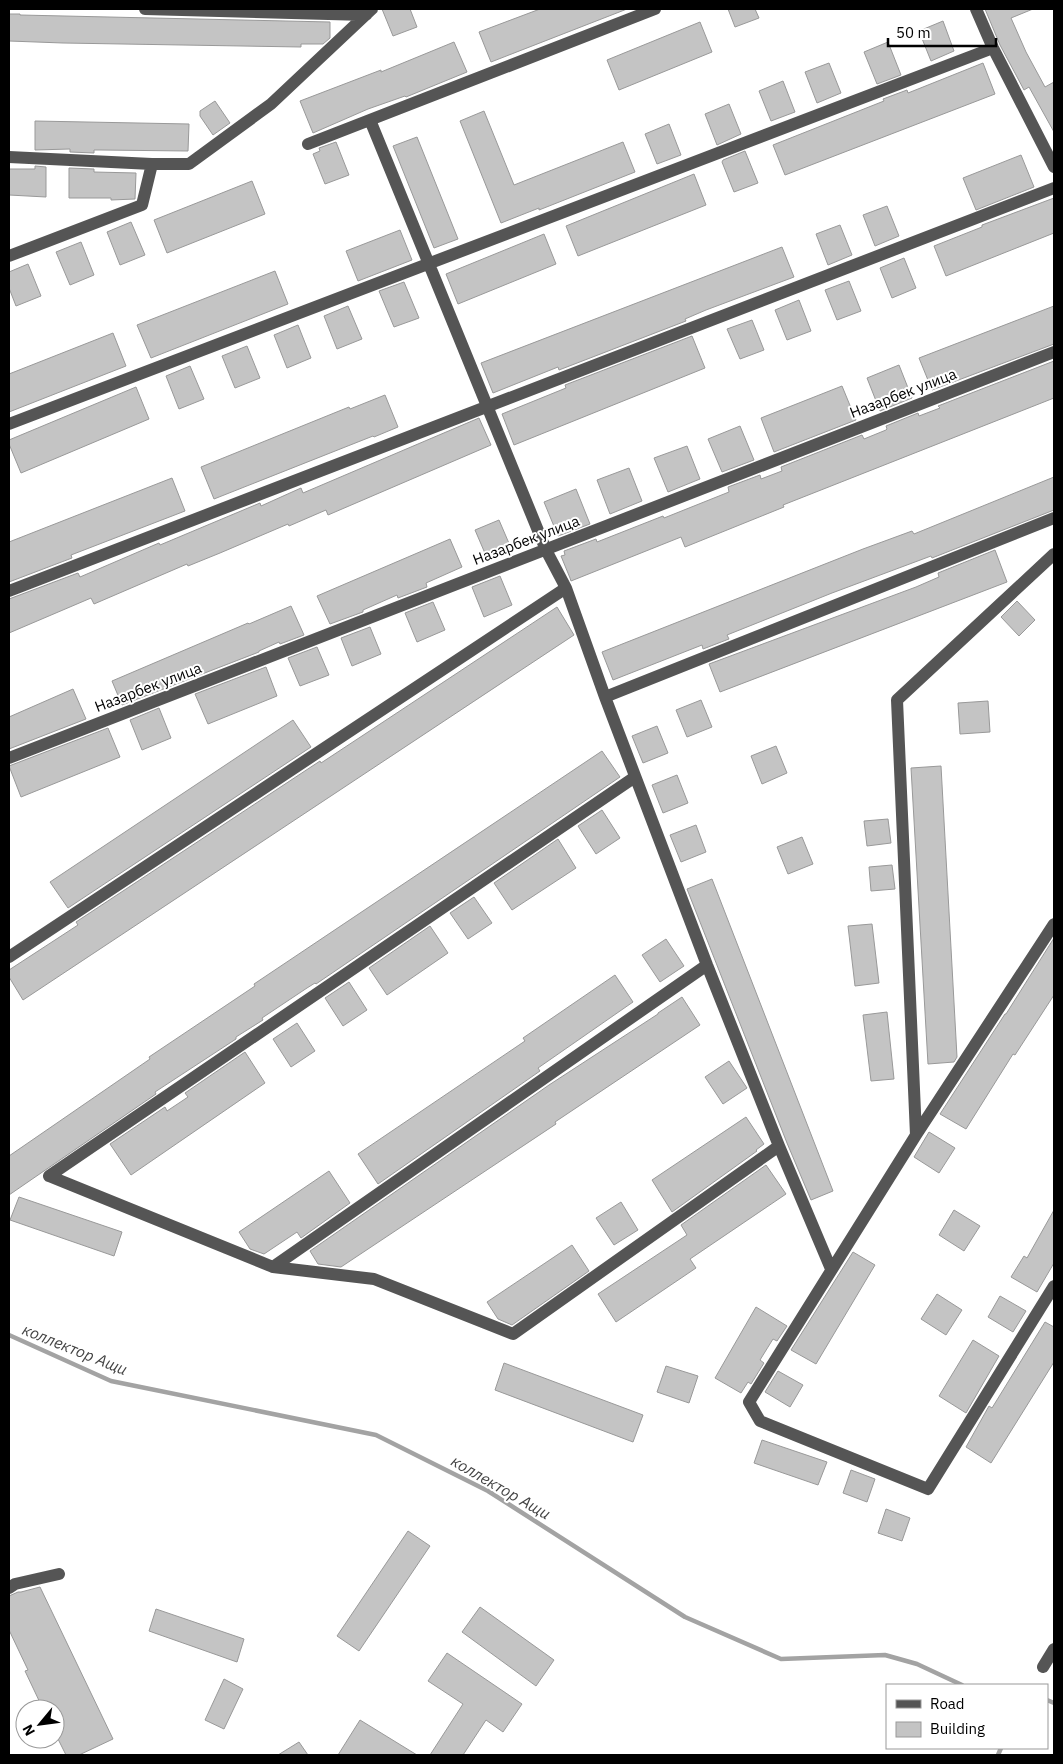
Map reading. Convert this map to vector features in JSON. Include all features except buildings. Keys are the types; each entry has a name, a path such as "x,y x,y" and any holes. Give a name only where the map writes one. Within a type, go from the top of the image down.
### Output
{"street":[{"path":"145,9 369,12"},
{"path":"308,144 655,9"},
{"path":"976,9 993,48 1054,167"},
{"path":"9,157 189,164 271,104 369,12"},
{"path":"9,424 993,48"},
{"path":"370,120 546,550 566,588 707,965 779,1146 832,1269"},
{"path":"9,256 142,205 152,164"},
{"path":"9,591 1054,188"},
{"name":"Назарбек улица","path":"9,758 1054,352"},
{"path":"605,696 1054,518"},
{"path":"916,1135 897,700 1054,554"},
{"path":"9,957 566,588"},
{"path":"636,776 49,1176 273,1267 374,1280 513,1334 779,1146"},
{"path":"1054,924 916,1135 749,1402 760,1421 928,1489 1054,1286"},
{"path":"273,1267 707,965"},
{"path":"9,1588 15,1584 59,1574"},
{"path":"1043,1667 1054,1650"}],"waterway":[{"name":"коллектор Ащи","path":"9,1335 111,1381 376,1435 488,1491 685,1617 781,1659 885,1655 917,1664 960,1684"},
{"name":"коллектор Ащи","path":"1048,1700 1054,1703"},
{"path":"998,1755 1001,1749"}]}
